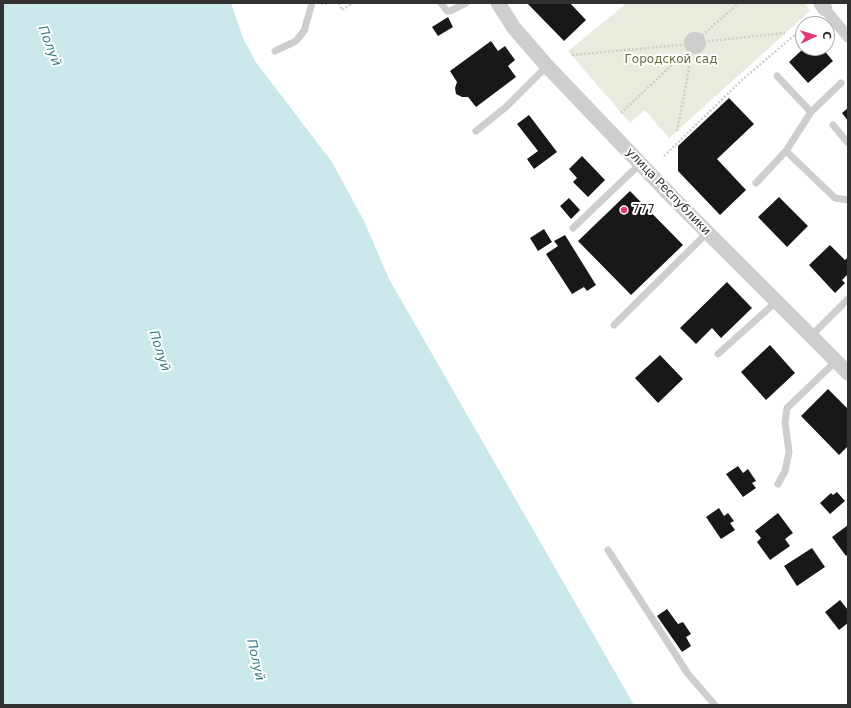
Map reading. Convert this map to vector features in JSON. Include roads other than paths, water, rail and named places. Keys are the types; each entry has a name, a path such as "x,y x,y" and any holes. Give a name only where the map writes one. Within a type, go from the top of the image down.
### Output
{"street":[{"name":"улица Республики","path":"498,3 514,28 547,66 640,164 848,373"},
{"path":"823,6 848,37"}],"lane":[{"path":"275,51 296,41 304,30 312,3"},
{"path":"441,3 447,11 466,3"},
{"path":"476,131 506,107 547,66"},
{"path":"777,76 810,112"},
{"path":"756,183 786,151 810,112 841,84"},
{"path":"833,125 848,143"},
{"path":"786,151 835,198 848,200"},
{"path":"573,228 640,164"},
{"path":"614,325 708,232"},
{"path":"811,336 848,299"},
{"path":"718,354 777,301"},
{"path":"778,484 785,471 789,452 784,422 787,408 836,361"},
{"path":"608,550 688,674 715,705"}],"water":[{"name":"Полуй","path":"3,3 231,3 243,38 255,61 332,162 364,221 389,279 634,705 3,705"}],"place":[{"name":"777","path":"624,210"}],"park label":[{"name":"Городской сад","path":"671,60"}]}
